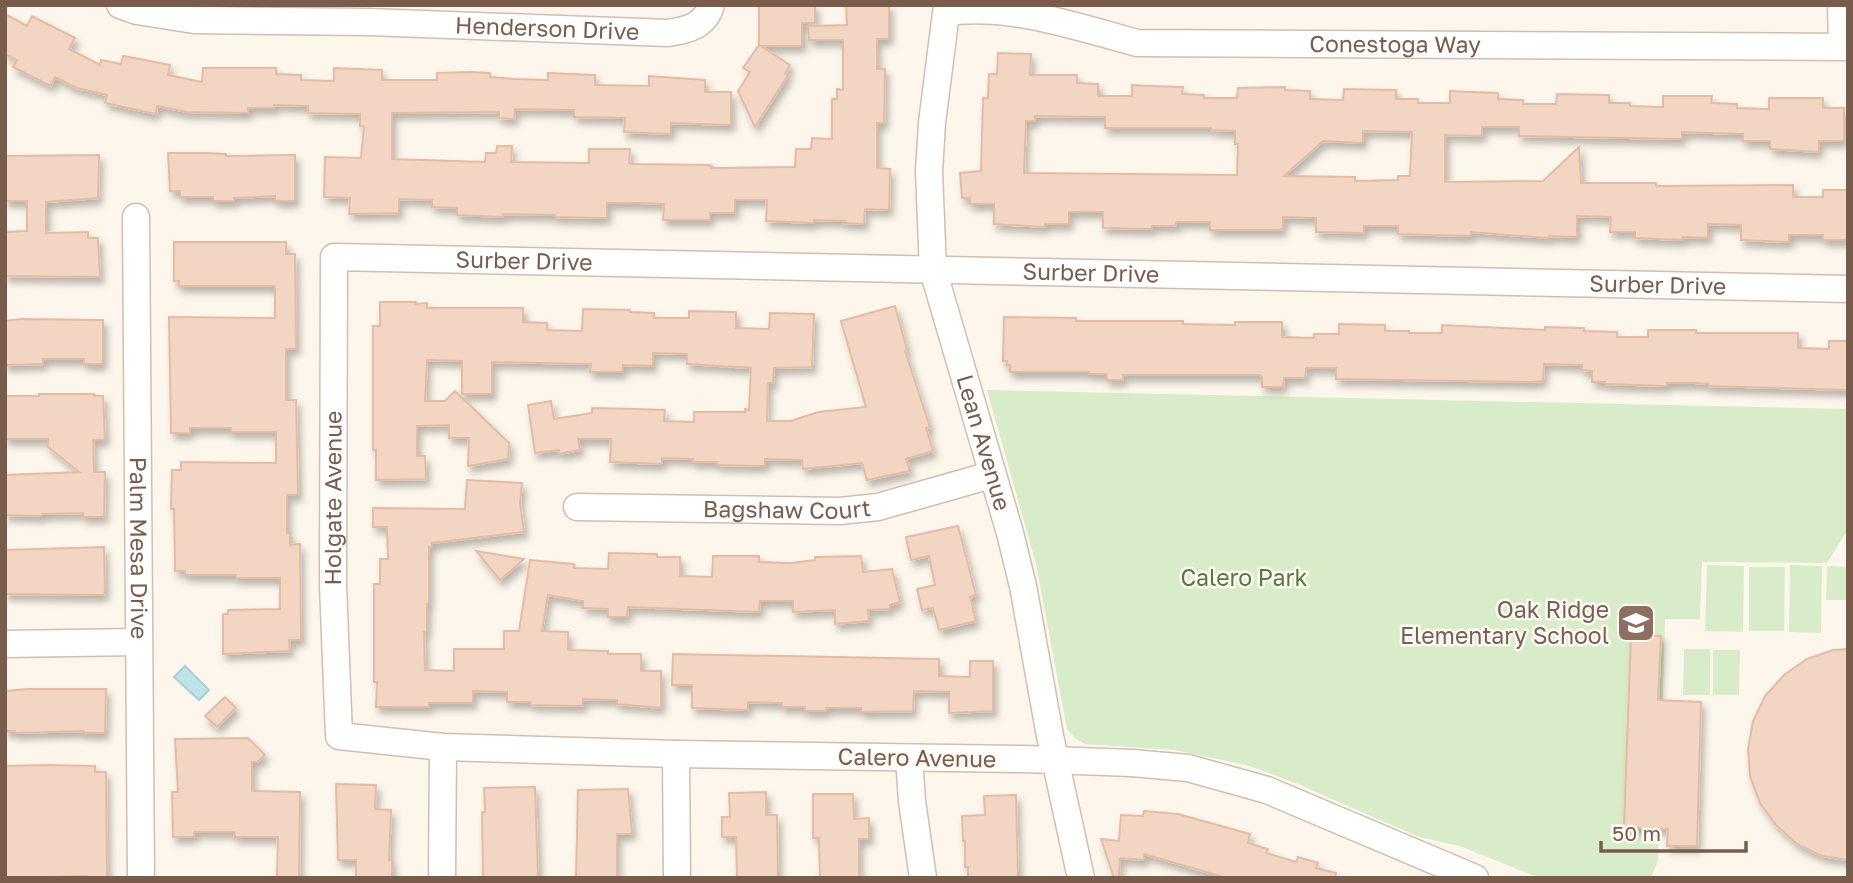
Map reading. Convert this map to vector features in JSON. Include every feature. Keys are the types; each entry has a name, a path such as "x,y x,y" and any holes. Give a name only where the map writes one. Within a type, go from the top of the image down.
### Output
{"street":[{"name":"Henderson Drive","path":"120,5 137,11 194,20 369,22 668,33 696,26 708,16 711,5"},
{"path":"1841,5 1845,46"},
{"name":"Conestoga Way","path":"947,9 1028,14 1137,43 1845,46"},
{"name":"Lean Avenue","path":"947,9 932,122 929,171 933,271 1023,586 1055,761 1081,878"},
{"name":"Palm Mesa Drive","path":"136,216 141,878"},
{"name":"Surber Drive","path":"334,257 1848,289"},
{"name":"Holgate Avenue","path":"334,257 332,586 339,736"},
{"name":"Bagshaw Court","path":"577,507 840,511 878,507 991,475"},
{"path":"5,644 139,642"},
{"name":"Calero Avenue","path":"339,736 443,747 1055,761 1153,764 1188,768 1267,790 1419,867 1475,878"},
{"path":"442,878 443,747"},
{"path":"676,754 677,878"},
{"path":"909,758 923,878"}],"green space":[{"name":"Calero Park","path":"987,390 1848,409 1848,529 1827,563 1702,562 1700,619 1665,619 1658,861 1651,878 1540,878 1460,846 1419,837 1250,766 1175,750 1085,744 1075,738 1067,729 1036,564"},
{"path":"1707,565 1744,566 1743,632 1705,631"},
{"path":"1790,565 1822,566 1821,633 1789,632"},
{"path":"1827,566 1848,567 1848,600 1826,600"},
{"path":"1749,567 1785,567 1784,631 1749,631"},
{"path":"1684,649 1710,649 1710,695 1683,695"},
{"path":"1713,650 1740,650 1739,695 1713,695"}],"water":[{"path":"185,666 209,690 199,700 174,677"}],"building":[{"path":"759,5 815,5 815,23 802,23 802,46 761,46 790,65 785,74 788,75 755,127 738,91 750,72 743,68 759,45"},
{"path":"846,5 889,5 889,39 877,39 877,69 885,69 884,123 877,123 877,168 890,169 889,210 865,209 864,224 814,220 814,223 766,221 767,200 735,200 735,213 710,213 710,220 663,220 664,204 607,203 607,218 503,214 503,217 457,215 457,208 432,207 432,200 399,199 399,213 349,214 350,198 324,197 325,157 361,158 364,127 360,126 360,114 308,113 308,106 274,105 273,108 248,108 248,113 187,112 157,106 156,114 105,103 107,95 77,88 55,77 51,86 13,67 17,60 5,54 5,14 27,26 32,16 75,38 69,49 100,65 101,60 121,64 123,56 170,65 168,75 202,82 203,68 276,68 276,74 301,75 301,80 334,81 334,68 382,70 382,80 437,80 437,73 470,72 490,73 490,77 548,80 548,73 595,75 595,85 649,86 649,76 705,80 705,92 731,92 731,125 671,123 671,134 624,132 625,118 574,117 574,110 515,109 514,119 499,118 499,112 392,113 392,159 485,162 486,153 496,153 497,146 512,146 511,162 589,163 589,149 630,149 629,163 632,164 711,165 708,166 712,168 795,167 796,149 811,149 812,138 832,139 832,99 837,99 837,89 843,90 843,40 809,40 808,26 847,25"},
{"path":"998,53 1031,54 1030,75 1077,75 1077,83 1098,84 1098,96 1132,96 1132,85 1183,87 1182,94 1204,95 1204,98 1237,98 1238,88 1285,87 1285,90 1310,91 1310,99 1343,100 1344,89 1396,90 1396,99 1418,99 1418,103 1450,103 1450,91 1498,93 1498,99 1523,100 1523,104 1556,104 1557,94 1609,95 1609,103 1663,107 1663,96 1712,96 1711,103 1737,104 1737,108 1769,109 1769,98 1823,98 1823,108 1844,108 1844,141 1819,141 1819,152 1770,149 1770,141 1743,141 1743,134 1682,132 1682,139 1519,136 1519,127 1482,127 1482,136 1445,135 1445,182 1543,181 1579,147 1581,183 1656,183 1656,186 1793,185 1793,197 1823,197 1823,190 1848,190 1848,240 1823,240 1823,235 1789,235 1789,242 1741,240 1741,225 1708,224 1708,238 1635,238 1635,232 1610,232 1611,217 1577,216 1577,237 1549,238 1471,232 1471,236 1398,234 1398,226 1364,226 1364,233 1316,232 1316,218 1283,217 1283,229 1279,230 1210,230 1210,222 1176,222 1176,226 1152,226 1152,229 1103,228 1103,212 1069,212 1069,224 1045,224 1045,227 994,224 994,204 970,204 970,198 962,198 960,173 981,171 983,98 988,98 989,74 997,74","holes":["1035,116 1105,117 1105,128 1211,128 1235,131 1235,144 1238,144 1237,175 1024,173 1026,121 1035,121","1363,131 1412,132 1410,176 1398,176 1398,180 1355,181 1355,177 1284,176 1323,141 1363,143"]},
{"path":"168,153 295,155 295,201 275,201 275,196 234,198 234,201 213,201 213,197 180,197 180,191 170,191"},
{"path":"99,155 98,198 46,202 46,233 88,232 88,238 98,238 100,277 5,276 5,232 27,231 27,201 5,201 5,156"},
{"path":"174,242 286,242 286,254 295,254 296,349 286,349 286,400 296,400 298,495 287,495 287,533 290,533 290,545 300,544 301,640 289,640 290,651 223,654 223,614 228,614 228,610 280,609 280,578 185,575 185,571 175,571 174,509 171,509 172,470 181,470 181,462 276,463 276,432 190,428 190,433 171,433 169,317 275,318 275,286 179,286 179,281 174,281"},
{"path":"380,302 427,303 427,308 523,308 523,322 547,323 547,330 582,331 583,309 654,313 654,318 689,318 689,311 736,312 736,328 769,329 770,313 814,314 812,367 774,368 773,383 768,383 767,421 791,421 818,412 866,407 841,321 895,306 907,350 905,351 930,427 926,428 933,451 906,459 910,471 867,480 862,463 803,469 802,460 765,459 765,466 717,465 717,462 662,458 662,464 610,462 611,439 578,439 580,450 559,454 559,450 535,453 528,405 551,401 554,419 592,413 592,408 665,410 664,421 694,422 694,412 749,410 751,368 687,364 687,354 653,353 653,366 623,365 623,372 590,372 591,364 492,362 492,394 462,394 462,361 427,360 425,401 445,401 455,391 509,443 508,459 468,466 469,438 449,438 449,425 417,426 417,456 425,456 426,479 376,480 376,450 373,450 373,326 380,326"},
{"path":"1004,317 1076,318 1076,321 1183,321 1183,324 1235,325 1235,322 1282,322 1282,337 1314,338 1314,334 1339,334 1339,324 1385,325 1385,331 1409,333 1442,333 1442,325 1545,330 1545,327 1584,328 1584,331 1617,332 1617,337 1648,337 1648,330 1798,333 1798,348 1829,349 1829,341 1848,341 1848,390 1708,386 1695,383 1667,383 1667,386 1605,384 1592,382 1592,371 1582,370 1582,365 1544,364 1543,381 1531,382 1336,379 1336,368 1306,368 1305,378 1284,378 1283,387 1262,387 1260,375 1123,375 1123,380 1107,380 1107,374 1089,372 1010,372 1010,365 1003,361"},
{"path":"103,320 103,364 84,364 84,359 43,359 43,364 5,365 5,321"},
{"path":"5,396 103,396 105,440 93,440 94,472 105,472 104,517 83,517 83,513 5,515 5,475 79,472 48,447 48,439 5,439"},
{"path":"467,480 522,483 520,503 524,532 432,543 432,547 429,547 429,604 427,632 424,632 425,670 454,671 454,649 504,649 504,631 519,631 530,560 574,564 574,568 608,569 609,553 657,554 657,557 680,557 680,576 712,577 713,556 759,556 759,562 791,563 815,560 815,557 861,556 863,572 892,569 900,602 890,605 890,609 868,610 869,621 835,624 835,610 793,612 793,601 760,601 759,612 628,607 627,617 608,617 608,609 583,608 583,601 548,595 542,631 568,632 568,650 641,654 641,671 661,671 661,708 617,704 617,700 583,699 583,706 531,705 531,702 507,702 507,692 473,691 473,703 429,703 429,707 376,707 374,584 380,584 380,559 388,559 387,527 373,527 373,508 465,509"},
{"path":"958,526 976,595 970,597 976,621 939,630 933,608 922,610 917,589 935,585 929,556 911,560 906,537"},
{"path":"104,547 103,595 5,594 5,550"},
{"path":"476,551 524,559 500,580"},
{"path":"1631,635 1661,636 1658,700 1701,702 1697,846 1667,846 1668,829 1624,827"},
{"path":"1848,649 1848,860 1822,856 1797,844 1776,825 1760,803 1750,776 1748,749 1753,721 1765,696 1784,675 1807,659 1833,650"},
{"path":"673,654 939,659 939,676 970,677 970,661 993,661 993,711 949,713 949,692 914,691 913,711 861,712 861,708 826,708 826,711 805,711 805,707 782,707 782,703 748,702 748,710 692,708 692,685 672,685"},
{"path":"106,689 105,733 5,731 5,691"},
{"path":"225,697 236,708 217,727 205,716"},
{"path":"248,738 265,755 257,762 252,762 252,791 300,792 299,878 277,878 278,837 235,837 234,832 194,832 194,837 173,837 172,792 178,792 175,739"},
{"path":"5,766 95,766 95,772 106,772 107,878 5,878"},
{"path":"336,784 376,785 375,809 391,810 389,860 392,860 392,878 356,878 356,860 338,860"},
{"path":"535,787 538,878 483,878 484,788"},
{"path":"628,789 632,834 617,834 617,878 576,878 578,790"},
{"path":"766,792 766,815 777,815 778,878 737,878 736,837 722,837 722,817 730,817 729,793"},
{"path":"813,794 853,794 854,819 869,818 869,839 859,839 859,878 820,878 819,838 813,838"},
{"path":"1016,795 1018,878 968,878 962,816 985,815 984,796"},
{"path":"1144,811 1178,814 1250,834 1248,843 1268,849 1266,853 1296,862 1298,857 1318,863 1316,868 1336,873 1335,878 1227,878 1144,854 1144,860 1120,858 1119,878 1114,878 1101,839 1119,841 1121,815 1143,816"}],"place":[{"name":"Oak Ridge Elementary School","path":"1636,623"}]}
